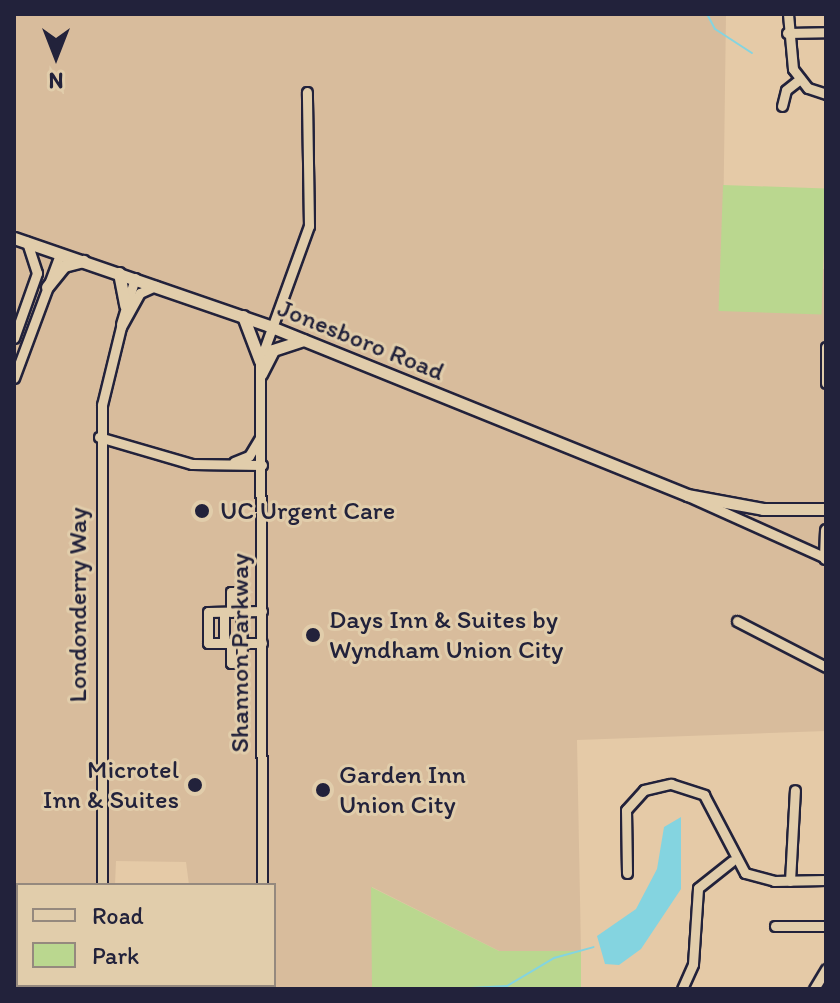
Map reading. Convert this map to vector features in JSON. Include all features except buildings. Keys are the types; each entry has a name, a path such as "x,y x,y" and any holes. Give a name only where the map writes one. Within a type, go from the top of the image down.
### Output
{"main road":[{"name":"Jonesboro Road","path":"14,238 243,316 687,495 763,509 826,509"},
{"path":"47,287 64,266 84,261"},
{"path":"119,273 125,305"},
{"path":"243,316 260,368"},
{"path":"260,368 273,350 303,340"},
{"path":"825,558 826,530"}],"street":[{"path":"788,14 787,33 800,79 826,94"},
{"path":"787,33 826,32"},
{"path":"782,106 786,90 800,79"},
{"name":"Shannon Parkway","path":"262,883 260,368 269,326 309,226 307,92"},
{"path":"14,338 37,273 27,242"},
{"path":"14,378 60,254"},
{"name":"Londonderry Way","path":"102,883 99,437 125,305 135,278"},
{"name":"Londonderry Way","path":"121,327 140,293 156,285"},
{"path":"826,347 826,383"},
{"path":"221,465 249,456 261,435"},
{"path":"99,437 221,465 262,465"},
{"name":"Jonesboro Road","path":"687,495 825,558"},
{"path":"262,611 208,612 208,643 262,643"},
{"path":"232,643 235,612"},
{"path":"232,643 235,612"},
{"path":"737,621 826,667"},
{"path":"627,873 626,810 644,790 671,784 704,795 732,861 757,878 826,880"},
{"path":"790,881 795,790"},
{"path":"682,989 693,964 698,888 732,861"},
{"path":"775,926 826,926"},
{"path":"814,989 826,969"}],"shaded area":[{"path":"14,14 726,14 722,310 826,268 826,731 577,740 581,951 499,951 372,887 372,989 14,989"}],"green space":[{"path":"723,185 826,189 822,315 719,311"},
{"path":"371,887 499,951 581,951 581,989 372,989"}],"water":[{"path":"681,817 681,889 641,949 619,965 605,964 597,936 636,909 657,869 664,827"}],"waterway":[{"path":"707,14 715,29 752,53"},
{"path":"453,989 507,986 554,958 594,947"}],"place":[{"name":"UC Urgent Care","path":"202,511"},
{"name":"Days Inn & Suites by Wyndham Union City","path":"313,635"},
{"name":"Microtel Inn & Suites","path":"195,785"},
{"name":"Garden Inn Union City","path":"323,790"}]}
